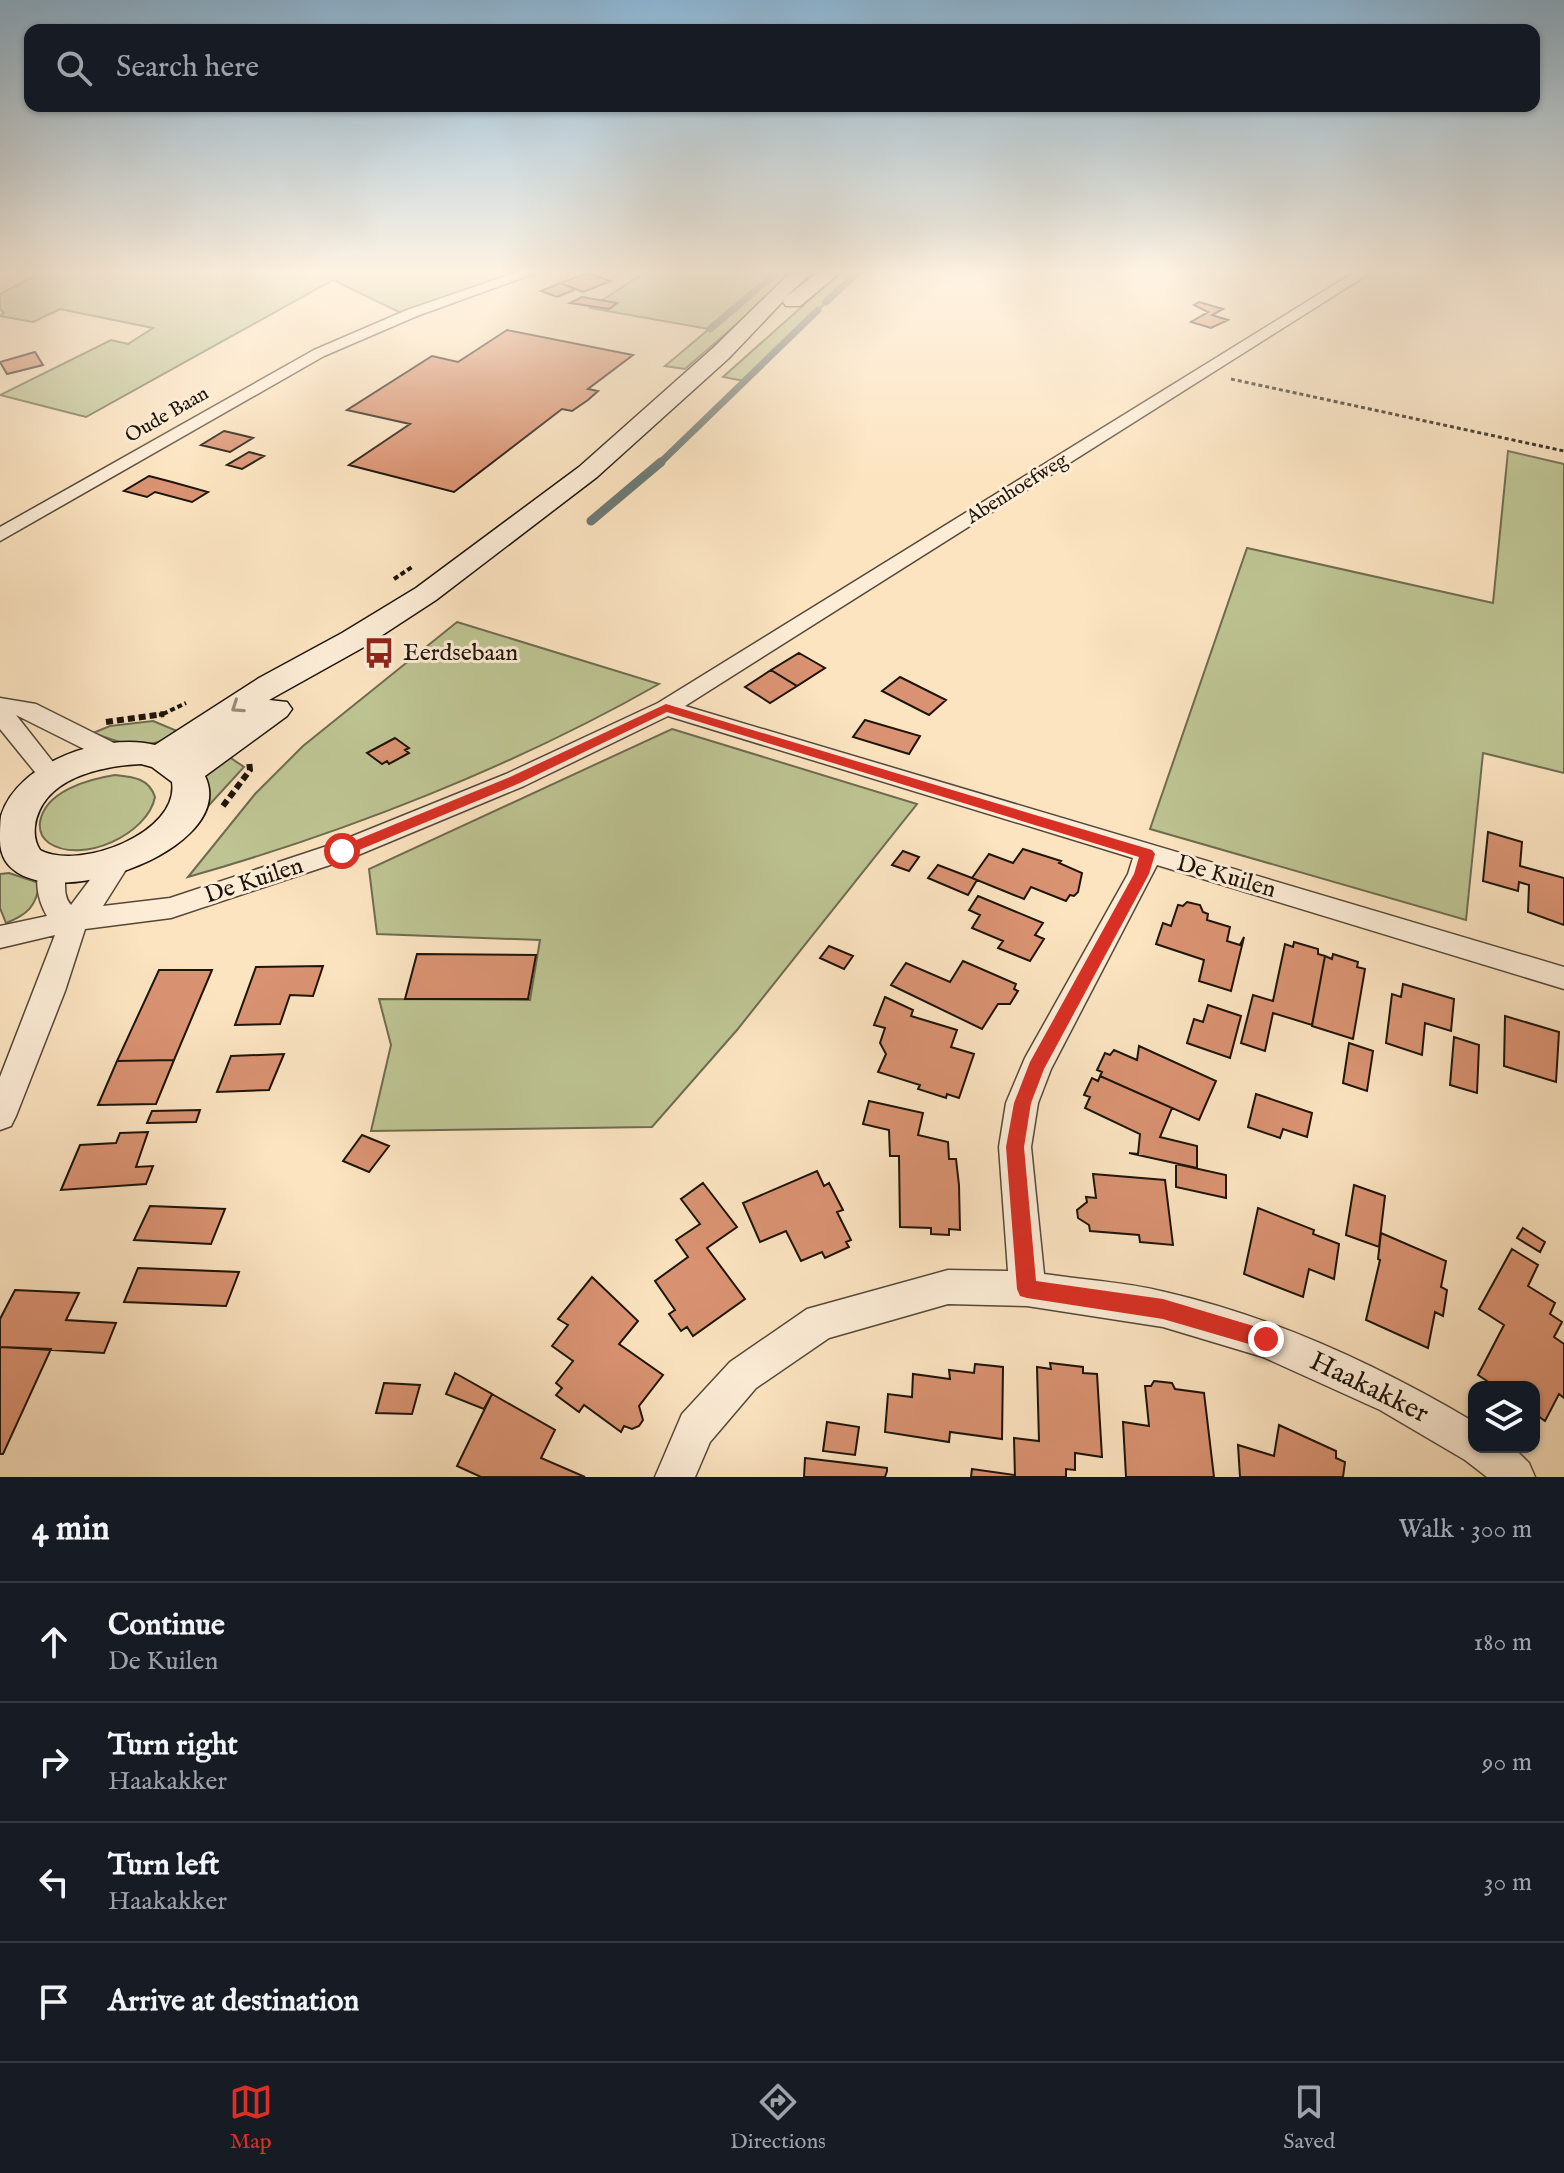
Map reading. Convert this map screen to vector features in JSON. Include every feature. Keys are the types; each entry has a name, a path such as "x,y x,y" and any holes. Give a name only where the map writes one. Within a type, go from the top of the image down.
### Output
{"main road":[{"path":"175,764 316,679 353,640 426,594 588,472 734,339"},
{"path":"721,353 741,339"},
{"path":"141,753 175,764 192,789 188,808 173,828 149,846 119,860 84,869 15,850 14,810 30,792 52,776 83,762 115,754 141,753"}],"street":[{"name":"Oude Baan","path":"0,535 319,353 352,339"},
{"name":"Abenhoefweg","path":"666,708 1258,339"},
{"path":"52,776 6,721 2,706 28,709 115,754"},
{"name":"De Kuilen","path":"0,937 74,920 171,908 342,851 515,780 666,708 1564,978"},
{"path":"15,850 60,914 74,920"},
{"path":"1027,1289 1015,1147 1022,1103 1036,1067 1141,874 1147,854"},
{"path":"0,1116 50,991 74,920 95,897 119,860"},
{"name":"Haakakker","path":"675,1477 696,1428 743,1375 820,1322 948,1287 1027,1289 1163,1309 1266,1339 1394,1396 1468,1440"},
{"path":"1489,1453 1515,1477"}],"path":[{"path":"1243,381 1564,451"},
{"path":"393,580 418,563"},
{"path":"163,714 198,697"}],"green space":[{"path":"136,339 227,339 86,417 0,395 111,340 128,344"},
{"path":"697,339 720,339 685,369 665,366"},
{"path":"766,339 788,339 744,381 723,377"},
{"path":"1508,451 1564,464 1564,773 1483,753 1466,920 1150,829 1247,548 1493,603"},
{"path":"457,622 659,684 547,742 429,794 369,818 188,877 255,794 303,746"},
{"path":"153,721 182,733 138,745 93,733 110,726"},
{"path":"672,729 917,804 737,1030 652,1127 371,1131 391,1045 379,999 530,1000 540,940 377,934 369,869"},
{"path":"225,754 244,767 200,815 209,791 204,771"},
{"path":"115,775 140,780 152,791 155,797 150,811 140,823 127,834 95,848 63,849 47,841 40,822 50,802 81,783"},
{"path":"9,873 39,883 30,909 6,923 0,908 0,874"}],"building":[{"path":"493,339 552,339 633,355 588,389 598,391 588,400 572,411 562,409 454,492 349,465 410,424 347,410 432,356 458,362"},
{"path":"35,352 43,365 7,374 0,362"},
{"path":"224,431 253,438 230,452 201,445"},
{"path":"249,452 264,456 242,469 227,465"},
{"path":"149,476 208,492 192,502 155,492 147,497 124,491"},
{"path":"799,653 825,668 797,686 771,670"},
{"path":"771,670 797,686 770,703 745,687"},
{"path":"900,677 946,700 929,715 882,691"},
{"path":"865,720 920,736 909,754 853,737"},
{"path":"395,738 409,748 405,750 409,753 389,764 387,761 382,764 367,753"},
{"path":"1488,832 1522,842 1520,866 1564,878 1564,925 1528,912 1529,885 1519,882 1518,891 1483,881"},
{"path":"1023,849 1061,861 1059,863 1082,873 1078,892 1066,901 1031,887 1024,899 972,878 989,854 1013,863"},
{"path":"903,851 919,857 909,871 892,865"},
{"path":"938,865 977,880 968,895 928,878"},
{"path":"978,896 1043,923 1035,935 1044,939 1030,961 998,948 1003,941 972,928 980,915 969,910"},
{"path":"1187,902 1200,905 1203,912 1208,914 1207,920 1230,927 1227,941 1240,945 1244,937 1231,991 1199,981 1204,960 1156,944 1163,923 1171,926 1178,905 1183,906"},
{"path":"1294,942 1318,949 1318,954 1325,956 1312,1025 1273,1013 1265,1051 1241,1043 1253,995 1273,1001 1285,944 1293,947"},
{"path":"829,946 853,956 844,969 820,958"},
{"path":"417,954 536,955 528,999 405,999"},
{"path":"1333,954 1358,962 1357,967 1365,969 1353,1039 1312,1026 1325,956 1332,959"},
{"path":"963,961 1016,984 1014,989 1018,991 1010,1004 998,1004 982,1029 891,985 906,963 950,982"},
{"path":"323,966 313,996 290,995 280,1024 235,1025 256,967"},
{"path":"159,970 212,970 174,1060 117,1061"},
{"path":"1403,984 1454,999 1451,1031 1425,1023 1422,1055 1386,1043 1392,994 1401,997"},
{"path":"885,997 913,1010 911,1016 957,1030 951,1047 974,1054 959,1098 947,1094 946,1098 918,1089 920,1085 878,1072 886,1054 880,1043 885,1028 874,1025"},
{"path":"1208,1005 1241,1016 1230,1058 1187,1043 1194,1019 1203,1022"},
{"path":"1505,1016 1559,1032 1556,1082 1504,1066"},
{"path":"1454,1037 1479,1045 1477,1093 1450,1085"},
{"path":"1349,1043 1373,1051 1367,1091 1343,1083"},
{"path":"1139,1046 1216,1081 1199,1120 1100,1076 1102,1072 1097,1070 1105,1053 1110,1055 1114,1050 1137,1060"},
{"path":"284,1054 269,1090 217,1092 231,1056"},
{"path":"174,1060 156,1104 98,1105 117,1061"},
{"path":"1100,1076 1172,1108 1160,1137 1197,1146 1197,1168 1129,1153 1138,1154 1140,1134 1085,1108 1090,1097 1084,1095 1092,1078 1098,1081"},
{"path":"1256,1094 1312,1113 1307,1137 1283,1129 1280,1138 1248,1127"},
{"path":"869,1101 923,1113 918,1135 948,1142 949,1159 956,1159 960,1230 949,1229 949,1235 931,1234 931,1228 900,1227 899,1156 890,1156 889,1130 863,1124"},
{"path":"200,1110 196,1122 147,1123 152,1111"},
{"path":"148,1132 136,1167 153,1166 146,1184 61,1190 80,1145 116,1143 120,1133"},
{"path":"362,1135 389,1146 369,1172 343,1161"},
{"path":"1176,1164 1226,1175 1226,1198 1176,1187"},
{"path":"817,1171 824,1186 829,1183 843,1210 837,1212 851,1240 846,1242 849,1247 825,1258 822,1252 801,1261 786,1231 760,1242 743,1203"},
{"path":"1093,1174 1165,1180 1173,1245 1140,1242 1139,1235 1090,1231 1089,1225 1078,1218 1077,1210 1087,1202 1086,1197 1096,1198"},
{"path":"703,1183 737,1227 707,1248 745,1299 693,1336 687,1327 681,1331 669,1314 675,1310 655,1281 688,1257 676,1240 700,1224 681,1199"},
{"path":"1354,1185 1385,1196 1379,1247 1346,1235"},
{"path":"150,1206 225,1209 211,1244 134,1240"},
{"path":"1258,1208 1314,1230 1313,1234 1339,1244 1334,1279 1309,1269 1303,1297 1244,1274"},
{"path":"1523,1228 1545,1242 1540,1252 1517,1238"},
{"path":"1381,1233 1446,1261 1441,1287 1447,1290 1443,1316 1435,1312 1428,1348 1366,1320 1380,1260"},
{"path":"1512,1249 1538,1265 1528,1286 1555,1303 1550,1314 1562,1322 1554,1337 1564,1344 1564,1398 1559,1394 1545,1421 1540,1417 1540,1381 1487,1381 1478,1375 1504,1325 1479,1309"},
{"path":"138,1268 239,1272 226,1306 124,1302"},
{"path":"592,1277 638,1321 619,1344 663,1375 639,1406 643,1420 639,1426 632,1429 624,1426 621,1432 584,1405 579,1412 556,1395 562,1388 556,1383 573,1361 552,1346 568,1325 558,1319"},
{"path":"15,1290 79,1293 66,1320 116,1323 104,1353 0,1347 0,1319"},
{"path":"0,1347 51,1349 3,1454 0,1454"},
{"path":"1050,1363 1083,1367 1083,1373 1097,1374 1102,1457 1075,1453 1075,1470 1066,1469 1066,1477 1015,1477 1014,1438 1039,1441 1037,1367 1051,1369"},
{"path":"975,1364 1003,1367 1002,1439 950,1432 949,1442 885,1432 888,1394 912,1397 913,1374 950,1379 949,1370 974,1373"},
{"path":"455,1373 492,1394 484,1409 446,1394"},
{"path":"1154,1381 1172,1383 1175,1389 1204,1393 1214,1477 1126,1477 1123,1422 1149,1426 1145,1386 1151,1386"},
{"path":"384,1383 420,1385 412,1414 376,1413"},
{"path":"492,1394 555,1430 541,1458 585,1477 481,1477 457,1466"},
{"path":"827,1422 859,1427 855,1455 823,1451"},
{"path":"1279,1425 1336,1451 1336,1458 1345,1462 1343,1477 1240,1477 1238,1445 1274,1456"},
{"path":"805,1458 887,1468 887,1471 885,1477 804,1477"},
{"path":"972,1469 1015,1475 1015,1477 971,1477"}],"waterway":[{"path":"659,464 788,339"},
{"path":"591,521 661,462"}],"place":[{"name":"Eerdsebaan","path":"379,653"}],"route":[{"path":"342,851 515,780 666,708 1147,854 1141,874 1036,1067 1022,1103 1015,1147 1027,1289 1163,1309 1266,1339"}]}
